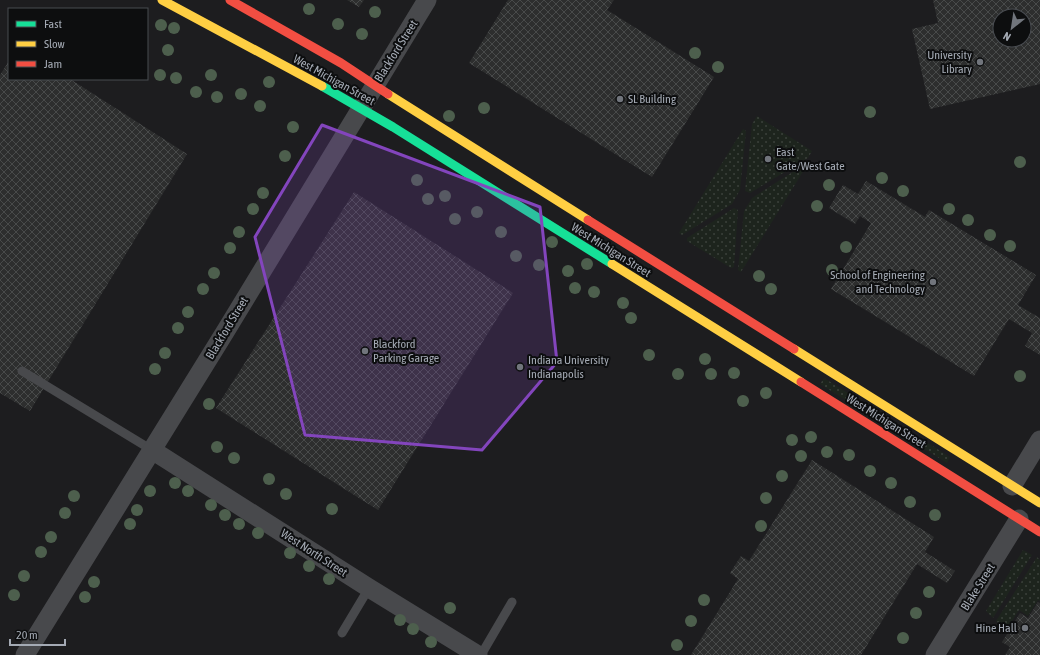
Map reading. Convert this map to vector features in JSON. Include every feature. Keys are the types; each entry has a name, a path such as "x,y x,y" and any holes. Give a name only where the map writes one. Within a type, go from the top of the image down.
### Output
{"main road":[{"name":"West Michigan Street","path":"162,0 360,109 413,140 970,481 1019,519 1040,532"},
{"name":"West Michigan Street","path":"230,0 341,63 423,117 1040,503"}],"street":[{"name":"Blackford Street","path":"25,655 427,0"},
{"path":"1012,486 1040,440"},
{"name":"West North Street","path":"152,450 369,588 479,655"},
{"name":"Blake Street","path":"935,655 1019,519"}],"lane":[{"path":"22,371 152,450"},
{"path":"970,481 980,465"},
{"path":"342,633 369,588"},
{"path":"479,655 512,602"}],"highlighted area":[{"path":"322,125 540,207 557,362 482,450 305,435 255,237"}],"shaded area":[{"name":"Indiana University Indianapolis","path":"0,0 1040,0 1040,655 0,655"},
{"path":"757,116 812,151 808,158 750,193 745,191 752,124"},
{"path":"743,129 746,131 740,190 732,204 682,235 679,233"},
{"path":"802,166 804,170 741,272 738,270 744,211 752,198"},
{"path":"734,208 738,210 734,267 731,268 687,241 687,238"},
{"path":"824,378 950,457 947,463 820,384"},
{"path":"1023,550 1032,555 993,618 986,611"},
{"path":"1037,557 1040,560 1040,601 1038,600 1028,616 1019,610 1006,631 996,621"}],"building":[{"path":"347,0 364,0 359,7"},
{"path":"508,0 614,0 607,10 714,77 652,177 469,63"},
{"name":"University Library","path":"933,0 1040,0 1040,84 930,109 912,29 938,23"},
{"path":"8,63 8,80 72,80 187,154 30,411 0,393 0,75"},
{"name":"School of Engineering and Technology","path":"866,181 925,217 929,210 1036,275 1018,305 1040,318 1040,355 1025,346 1032,333 1009,319 974,376 831,289 871,223 860,216 855,224 829,208 843,185 858,194"},
{"name":"Blackford Parking Garage","path":"354,192 513,293 378,510 216,408"},
{"path":"812,460 934,537 925,552 955,571 947,583 917,564 861,655 691,655 738,579 730,573 741,556 749,561"},
{"name":"Hine Hall","path":"1038,602 1040,603 1040,655 1005,655 1010,647 1002,642 1020,613 1028,618"}],"traffic: fast":[{"path":"322,86 393,127 612,264"}],"traffic: slow":[{"path":"162,0 322,86"},
{"path":"388,94 588,220"},
{"path":"612,264 801,382"},
{"path":"794,349 1040,503"}],"traffic: jam":[{"path":"230,0 341,63 388,94"},
{"path":"588,220 794,349"},
{"path":"801,382 1040,532"}],"place":[{"name":"University Library","path":"980,62"},
{"name":"SL Building","path":"620,99"},
{"name":"East Gate/West Gate","path":"768,159"},
{"name":"School of Engineering and Technology","path":"933,282"},
{"name":"Blackford Parking Garage","path":"365,351"},
{"name":"Indiana University Indianapolis","path":"520,367"},
{"name":"Hine Hall","path":"1025,628"}]}
